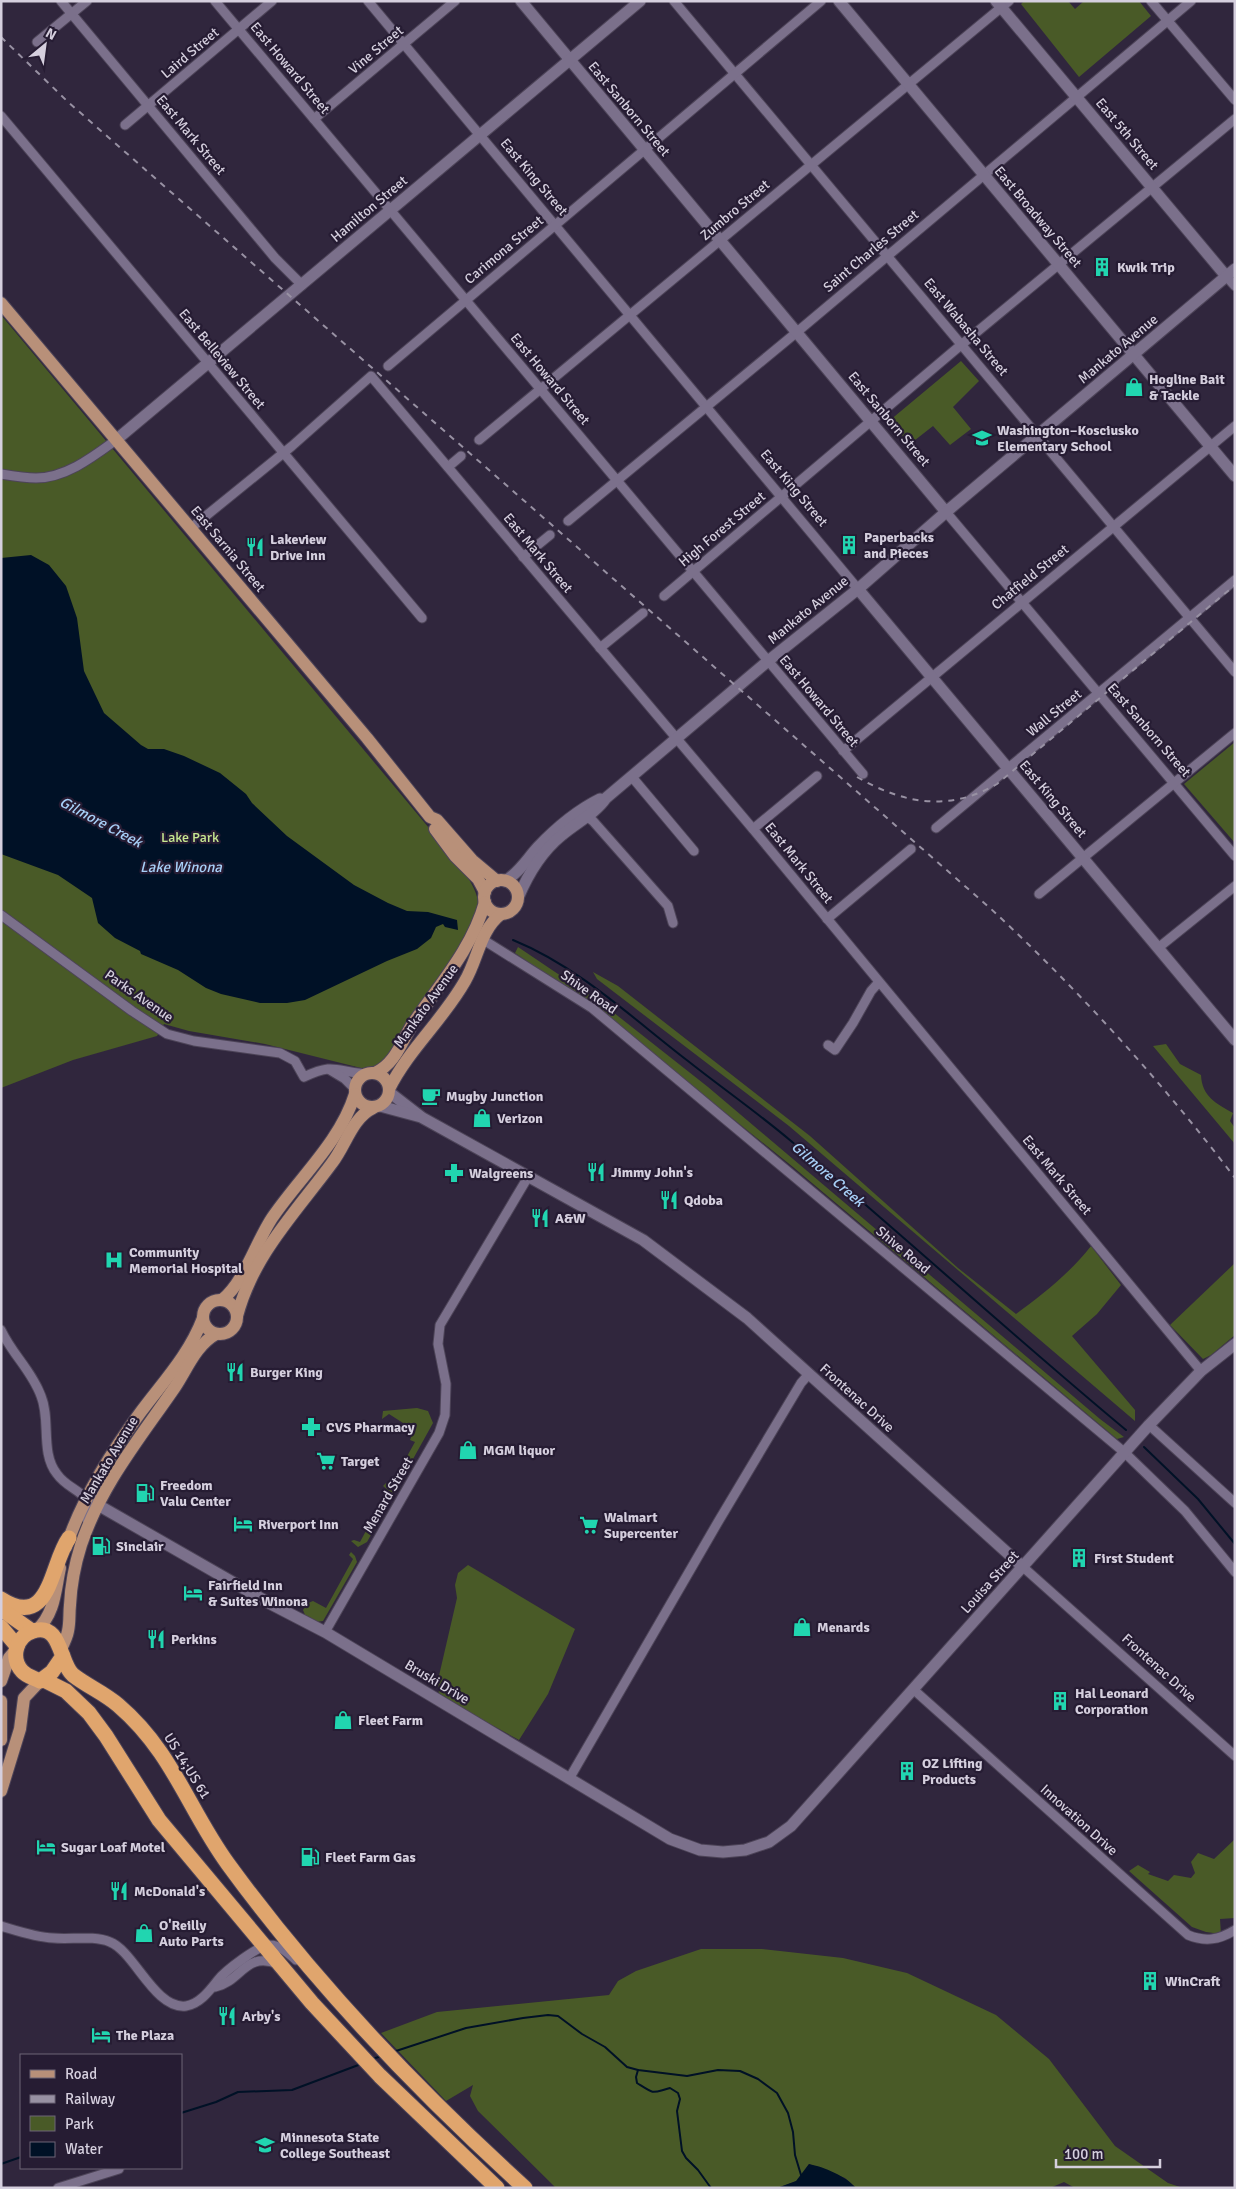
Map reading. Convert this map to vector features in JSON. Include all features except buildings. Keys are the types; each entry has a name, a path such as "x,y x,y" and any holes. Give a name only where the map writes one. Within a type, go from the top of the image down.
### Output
{"highway":[{"path":"1,1599 19,1607 32,1606 39,1602 47,1591 59,1555 70,1538"},
{"name":"US 14;US 61","path":"1,1609 35,1630 50,1633 56,1638 70,1671 122,1708 155,1744 177,1775 204,1826 228,1864 330,1989 400,2066 525,2188"},
{"path":"1,1626 16,1648"},
{"path":"35,1630 22,1637 16,1648 16,1660 22,1672 66,1691 89,1713 106,1736 159,1820 279,1965 380,2076 497,2188"},
{"path":"42,1680 57,1666 62,1653"}],"main road":[{"name":"East Sarnia Street","path":"1,303 191,528 430,817 432,825 446,846 478,879 485,897"},
{"name":"East Sarnia Street","path":"430,817 437,820 472,860 501,881"},
{"name":"Mankato Avenue","path":"62,1653 69,1628 72,1584 93,1501 121,1441 184,1356 209,1304 222,1300 238,1283 273,1217 337,1131 355,1092 358,1080 391,1062 414,1024 448,978 475,929 490,885 501,881"},
{"path":"501,881 515,888 518,898"},
{"path":"485,897 491,910 501,914"},
{"name":"Mankato Avenue","path":"35,1630 46,1620 52,1608 70,1538 93,1501 175,1387 198,1349 206,1340 216,1334 225,1334 235,1325 248,1281 266,1249 333,1162 358,1121 387,1099 389,1090 409,1054 459,991 473,965 482,939 489,926 501,914 513,909 518,898"},
{"path":"371,1074 385,1079 389,1090"},
{"path":"355,1092 362,1104 377,1107"},
{"path":"222,1300 233,1306 237,1316"},
{"path":"203,1318 208,1328 216,1334"},
{"path":"1,1681 9,1658 16,1648"},
{"path":"1,1791 20,1729 24,1698 42,1680"},
{"path":"1,1701 1,1740"}],"street":[{"name":"East Mark Street","path":"61,1 275,258 302,285"},
{"path":"37,42 87,1"},
{"name":"East Howard Street","path":"215,1 863,774"},
{"name":"Laird Street","path":"125,125 272,1"},
{"name":"East King Street","path":"368,1 1235,1040"},
{"name":"Vine Street","path":"314,119 456,1"},
{"name":"East Sanborn Street","path":"521,1 1021,603 1235,856"},
{"name":"Hamilton Street","path":"116,440 640,1"},
{"name":"East Wabasha Street","path":"674,1 963,344 1235,672"},
{"name":"Carimona Street","path":"388,366 465,299 821,1"},
{"name":"East Broadway Street","path":"838,1 1235,476"},
{"path":"1150,1 1235,100"},
{"name":"Saint Charles Street","path":"568,521 797,332 1191,1"},
{"name":"Zumbro Street","path":"479,440 1002,4"},
{"name":"East 5th Street","path":"1002,4 1076,97 1152,187 1231,272 1235,286"},
{"name":"East Belleview Street","path":"1,116 422,618"},
{"name":"High Forest Street","path":"664,596 963,344 1235,119"},
{"name":"Mankato Avenue","path":"501,881 518,872 541,844 566,820 592,803 606,798 677,740 768,661 858,589 946,512 1039,436 1231,272"},
{"name":"East Mark Street","path":"283,454 371,376 753,829 1201,1371"},
{"name":"Chatfield Street","path":"843,751 1235,426"},
{"path":"1,474 38,478 60,473 88,460 116,440"},
{"path":"191,528 283,454"},
{"path":"448,467 461,456"},
{"path":"523,556 550,535"},
{"name":"Wall Street","path":"936,828 1235,580"},
{"path":"600,648 643,613"},
{"path":"1039,894 1084,859 1235,733"},
{"path":"753,829 817,776"},
{"path":"632,777 694,851"},
{"name":"Mankato Avenue","path":"518,898 530,873 547,849 602,805 606,798"},
{"path":"586,816 593,821 668,906 673,923"},
{"path":"827,919 911,849"},
{"path":"1158,948 1235,886"},
{"name":"Parks Avenue","path":"1,915 132,1011 167,1034 194,1041 280,1053 295,1061 304,1076 332,1067 371,1074"},
{"name":"Shive Road","path":"482,939 592,1008 1124,1452 1185,1511 1235,1572"},
{"path":"828,1045 835,1050 853,1023 870,991 879,982"},
{"path":"328,1068 345,1079 355,1092"},
{"name":"Frontenac Drive","path":"389,1090 418,1113 421,1118"},
{"name":"Frontenac Drive","path":"377,1107 421,1118 644,1240 747,1318 808,1375 1235,1756"},
{"name":"Menard Street","path":"325,1632 439,1433 445,1415 446,1384 438,1344 440,1325 528,1177"},
{"path":"1,1330 7,1344 30,1373 41,1396 46,1417 48,1447 57,1475 93,1501"},
{"name":"Louisa Street","path":"769,1842 792,1826 1149,1425 1201,1371 1235,1344"},
{"path":"569,1779 718,1522 808,1375"},
{"path":"1149,1425 1235,1503"},
{"name":"Bruski Drive","path":"93,1501 283,1611 325,1632 670,1839 700,1850 723,1852 745,1850 769,1842"},
{"name":"Innovation Drive","path":"914,1690 1188,1935 1200,1940 1214,1940 1235,1930"},
{"path":"1,1926 40,1937 110,1942 124,1953 156,1991 168,2000 180,2005 193,2004 255,1961 268,1960 279,1965"},
{"path":"215,1987 229,1970 263,1945 269,1944 283,1950 319,1983 330,1989"},
{"path":"58,2188 119,2169"}],"green space":[{"path":"1024,1 1068,1 1075,9 1084,1 1139,1 1151,16 1079,77 1021,4"},
{"name":"Lake Park","path":"1,315 439,840 462,869 476,893 478,901 476,915 454,957 383,1063 376,1067 365,1069 265,1044 189,1031 164,1024 157,1036 73,1060 1,1088"},
{"path":"961,361 979,381 953,407 971,429 950,445 933,426 910,444 889,421"},
{"path":"1235,742 1235,843 1184,784"},
{"path":"518,947 604,1005 708,1087 1100,1419 1124,1437 1117,1439 793,1167 595,1008 515,953"},
{"path":"593,972 618,986 810,1136 958,1268 1016,1314 1056,1283 1091,1246 1121,1285 1097,1314 1072,1336 1135,1410 1135,1421 789,1126 597,979"},
{"path":"1166,1044 1180,1064 1201,1075 1207,1094 1233,1113 1230,1121 1235,1128 1235,1144 1153,1046"},
{"path":"1235,1263 1235,1335 1211,1355 1203,1359 1170,1325"},
{"path":"417,1408 428,1411 433,1423 367,1542 358,1547 351,1541 360,1542 388,1490 383,1486 386,1483 391,1485 415,1442 410,1440 414,1430 389,1414 382,1419 383,1411"},
{"path":"351,1552 357,1562 323,1621 316,1622 305,1615 303,1610 308,1603 313,1601 326,1608 353,1559 349,1555"},
{"path":"468,1565 575,1629 548,1694 519,1740 439,1696 438,1680 457,1598 455,1585 458,1573"},
{"path":"1235,1839 1235,1918 1220,1919 1221,1934 1206,1932 1192,1927 1129,1871 1138,1865 1150,1872 1148,1874 1168,1881 1174,1875 1191,1878 1195,1873 1191,1862 1198,1853 1214,1859"},
{"path":"701,1949 762,1949 843,1958 907,1973 996,2015 1049,2059 1115,2146 1168,2183 1183,2188 1075,2188 1064,2182 1050,2188 856,2188 845,2178 809,2164 797,2181 777,2188 556,2188 478,2111 470,2096 473,2085 446,2101 381,2033 437,2012 609,1995 618,1981 636,1971"}],"water":[{"name":"Lake Winona","path":"31,555 49,565 66,586 77,618 84,671 104,713 148,749 164,749 220,773 246,794 252,803 287,836 354,885 407,911 428,912 457,920 458,930 445,927 443,924 436,927 431,938 417,949 387,961 305,1000 287,1003 260,1003 221,994 206,988 178,970 141,954 140,951 115,938 98,923 92,898 58,875 1,854 1,558"},
{"path":"809,2164 834,2173 847,2180 856,2188 777,2188 796,2181"}],"waterway":[{"name":"Gilmore Creek","path":"513,940 560,964 604,994 778,1131 1126,1430"},
{"name":"Gilmore Creek","path":"1144,1447 1198,1499 1235,1544"},
{"path":"393,2052 466,2028 523,2018 548,2015 558,2016 582,2034 605,2047 627,2067 687,2076 718,2070 740,2071 758,2079 777,2093 788,2113 793,2132 795,2155 801,2175"},
{"path":"372,2059 382,2056"},
{"path":"182,2113 216,2102 238,2092 292,2090 361,2064"},
{"path":"638,2070 637,2083 648,2090 656,2092 670,2088 678,2093 680,2099 677,2111 682,2151 711,2188"},
{"path":"1,2164 20,2157"}],"railway":[{"path":"1,37 67,101 990,908 1088,1004 1149,1072 1235,1178"},
{"path":"857,777 892,793 927,801 961,799 997,784 1235,585"}],"place":[{"name":"Kwik Trip","path":"1102,267"},
{"name":"Hogline Bait & Tackle","path":"1134,387"},
{"name":"Washington–Kosciusko Elementary School","path":"982,438"},
{"name":"Paperbacks and Pieces","path":"849,545"},
{"name":"Lakeview Drive Inn","path":"255,547"},
{"name":"Mugby Junction","path":"431,1096"},
{"name":"Verizon","path":"482,1118"},
{"name":"Jimmy John's","path":"596,1172"},
{"name":"Walgreens","path":"454,1173"},
{"name":"Qdoba","path":"669,1200"},
{"name":"A&W","path":"540,1218"},
{"name":"Community Memorial Hospital","path":"114,1260"},
{"name":"Burger King","path":"235,1372"},
{"name":"CVS Pharmacy","path":"311,1427"},
{"name":"MGM liquor","path":"468,1450"},
{"name":"Target","path":"326,1461"},
{"name":"Freedom Valu Center","path":"145,1493"},
{"name":"Riverport Inn","path":"243,1524"},
{"name":"Walmart Supercenter","path":"589,1525"},
{"name":"Sinclair","path":"101,1546"},
{"name":"First Student","path":"1079,1558"},
{"name":"Fairfield Inn & Suites Winona","path":"193,1593"},
{"name":"Menards","path":"802,1627"},
{"name":"Perkins","path":"156,1639"},
{"name":"Hal Leonard Corporation","path":"1060,1701"},
{"name":"Fleet Farm","path":"343,1720"},
{"name":"OZ Lifting Products","path":"907,1771"},
{"name":"Sugar Loaf Motel","path":"46,1847"},
{"name":"Fleet Farm Gas","path":"310,1857"},
{"name":"McDonald's","path":"119,1891"},
{"name":"O'Reilly Auto Parts","path":"144,1933"},
{"name":"WinCraft","path":"1150,1981"},
{"name":"Arby's","path":"227,2016"},
{"name":"The Plaza","path":"101,2035"},
{"name":"Minnesota State College Southeast","path":"265,2145"}]}
